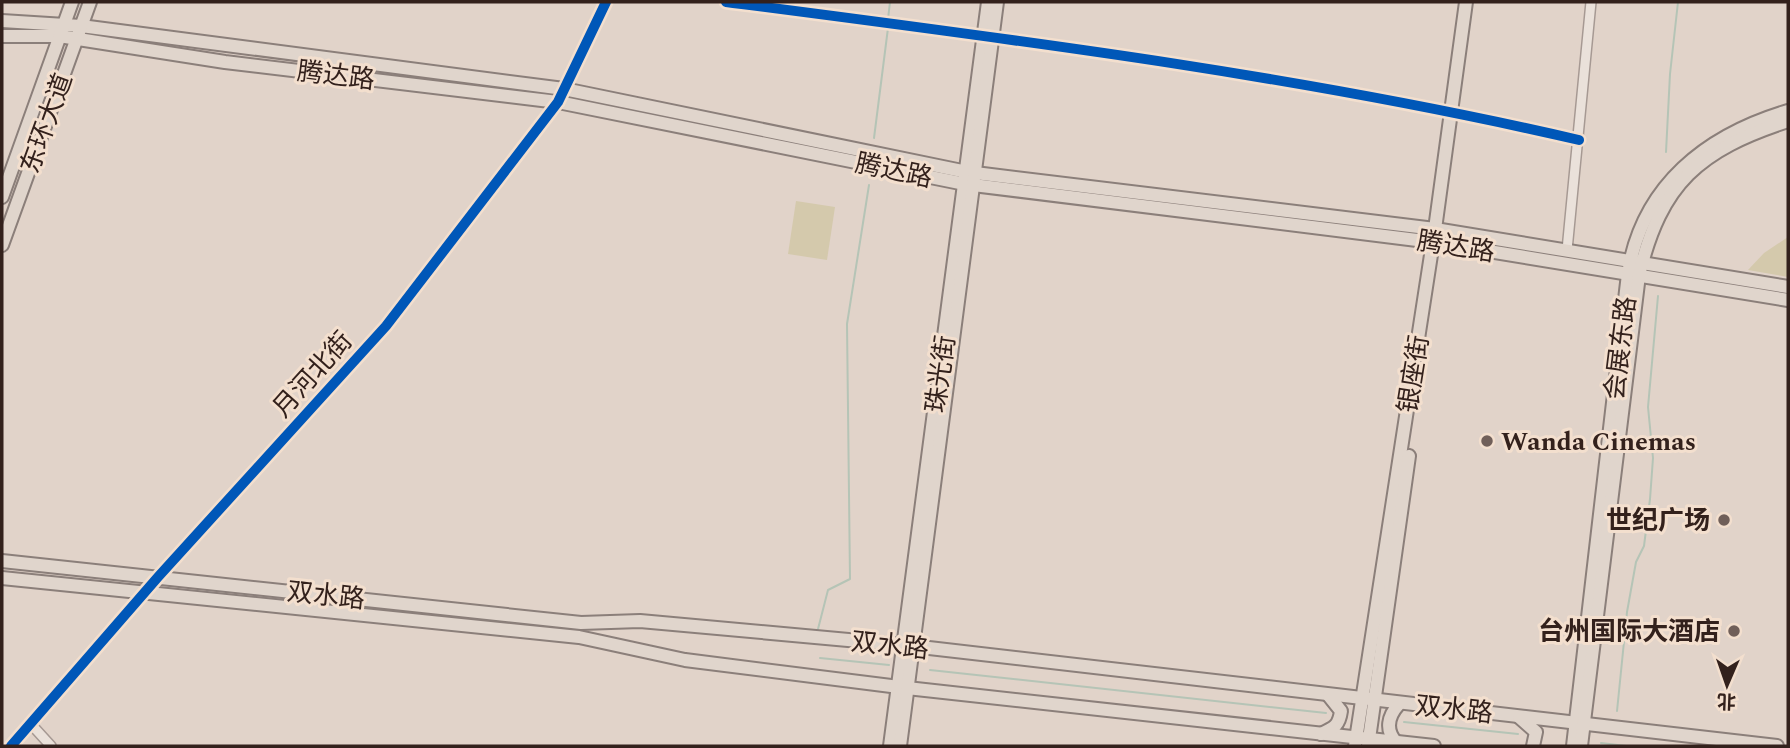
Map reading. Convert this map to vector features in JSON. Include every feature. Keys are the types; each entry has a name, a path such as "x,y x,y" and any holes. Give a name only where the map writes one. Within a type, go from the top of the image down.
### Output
{"main road":[{"name":"东环大道","path":"2,197 72,2"},
{"name":"东环大道","path":"2,245 90,2"},
{"name":"珠光街","path":"890,746 908,646 971,179 988,36 988,2"},
{"name":"珠光街","path":"988,36 998,2"},
{"path":"1455,112 1466,2"},
{"path":"1455,112 1473,2"},
{"name":"腾达路","path":"2,21 61,31 76,39 225,62 561,95"},
{"name":"腾达路","path":"2,36 61,31 81,26 561,95 971,179 1567,250 1635,268 1788,300"},
{"name":"会展东路","path":"1573,746 1580,723 1635,268 1634,244 1654,204 1688,162 1728,133 1788,111"},
{"name":"银座街","path":"1362,742 1455,112"},
{"name":"会展东路","path":"1635,268 1660,209 1675,187 1716,151 1734,141 1788,121"},
{"name":"腾达路","path":"1437,236 1635,268 1788,287"},
{"name":"双水路","path":"2,561 581,623 640,621 908,646 1777,746"},
{"name":"双水路","path":"2,578 579,637 685,660 1320,734 1362,742 1434,746"},
{"name":"珠光街","path":"900,746 902,687"},
{"path":"1320,734 1336,727 1340,721 1341,710 1329,696"},
{"path":"1396,743 1388,729 1391,713 1399,704"},
{"path":"1516,716 1532,725 1536,732 1533,746"},
{"name":"会展东路","path":"1580,723 1583,746"},
{"path":"1583,746 1593,729 1604,726"}],"street":[{"name":"月河北街","path":"11,746 158,578 386,326 561,95 606,2"},
{"path":"726,2 988,36 1455,112 1579,140"},
{"path":"1567,250 1591,2"},
{"path":"30,723 51,746"}],"shaded area":[{"path":"796,201 835,207 827,260 788,254"},
{"path":"1788,237 1788,277 1748,270 1764,253"}],"waterway":[{"path":"888,19 890,2"},
{"path":"1666,152 1670,74 1678,2"},
{"path":"874,138 888,28"},
{"path":"818,629 828,590 850,579 847,324 869,185"},
{"path":"1617,711 1627,612 1636,562 1644,546 1650,499 1653,458 1648,407 1658,296"},
{"path":"820,658 889,665"},
{"path":"930,670 1326,713"},
{"path":"1404,722 1518,734"},
{"path":"1601,743 1626,746"}],"cycle path":[{"path":"11,746 158,577 386,326 558,102 606,2"},
{"path":"726,2 1154,60 1368,96 1579,140"}],"place":[{"name":"Wanda Cinemas","path":"1487,441"},
{"name":"世纪广场","path":"1724,520"},
{"name":"台州国际大酒店","path":"1734,631"}]}
